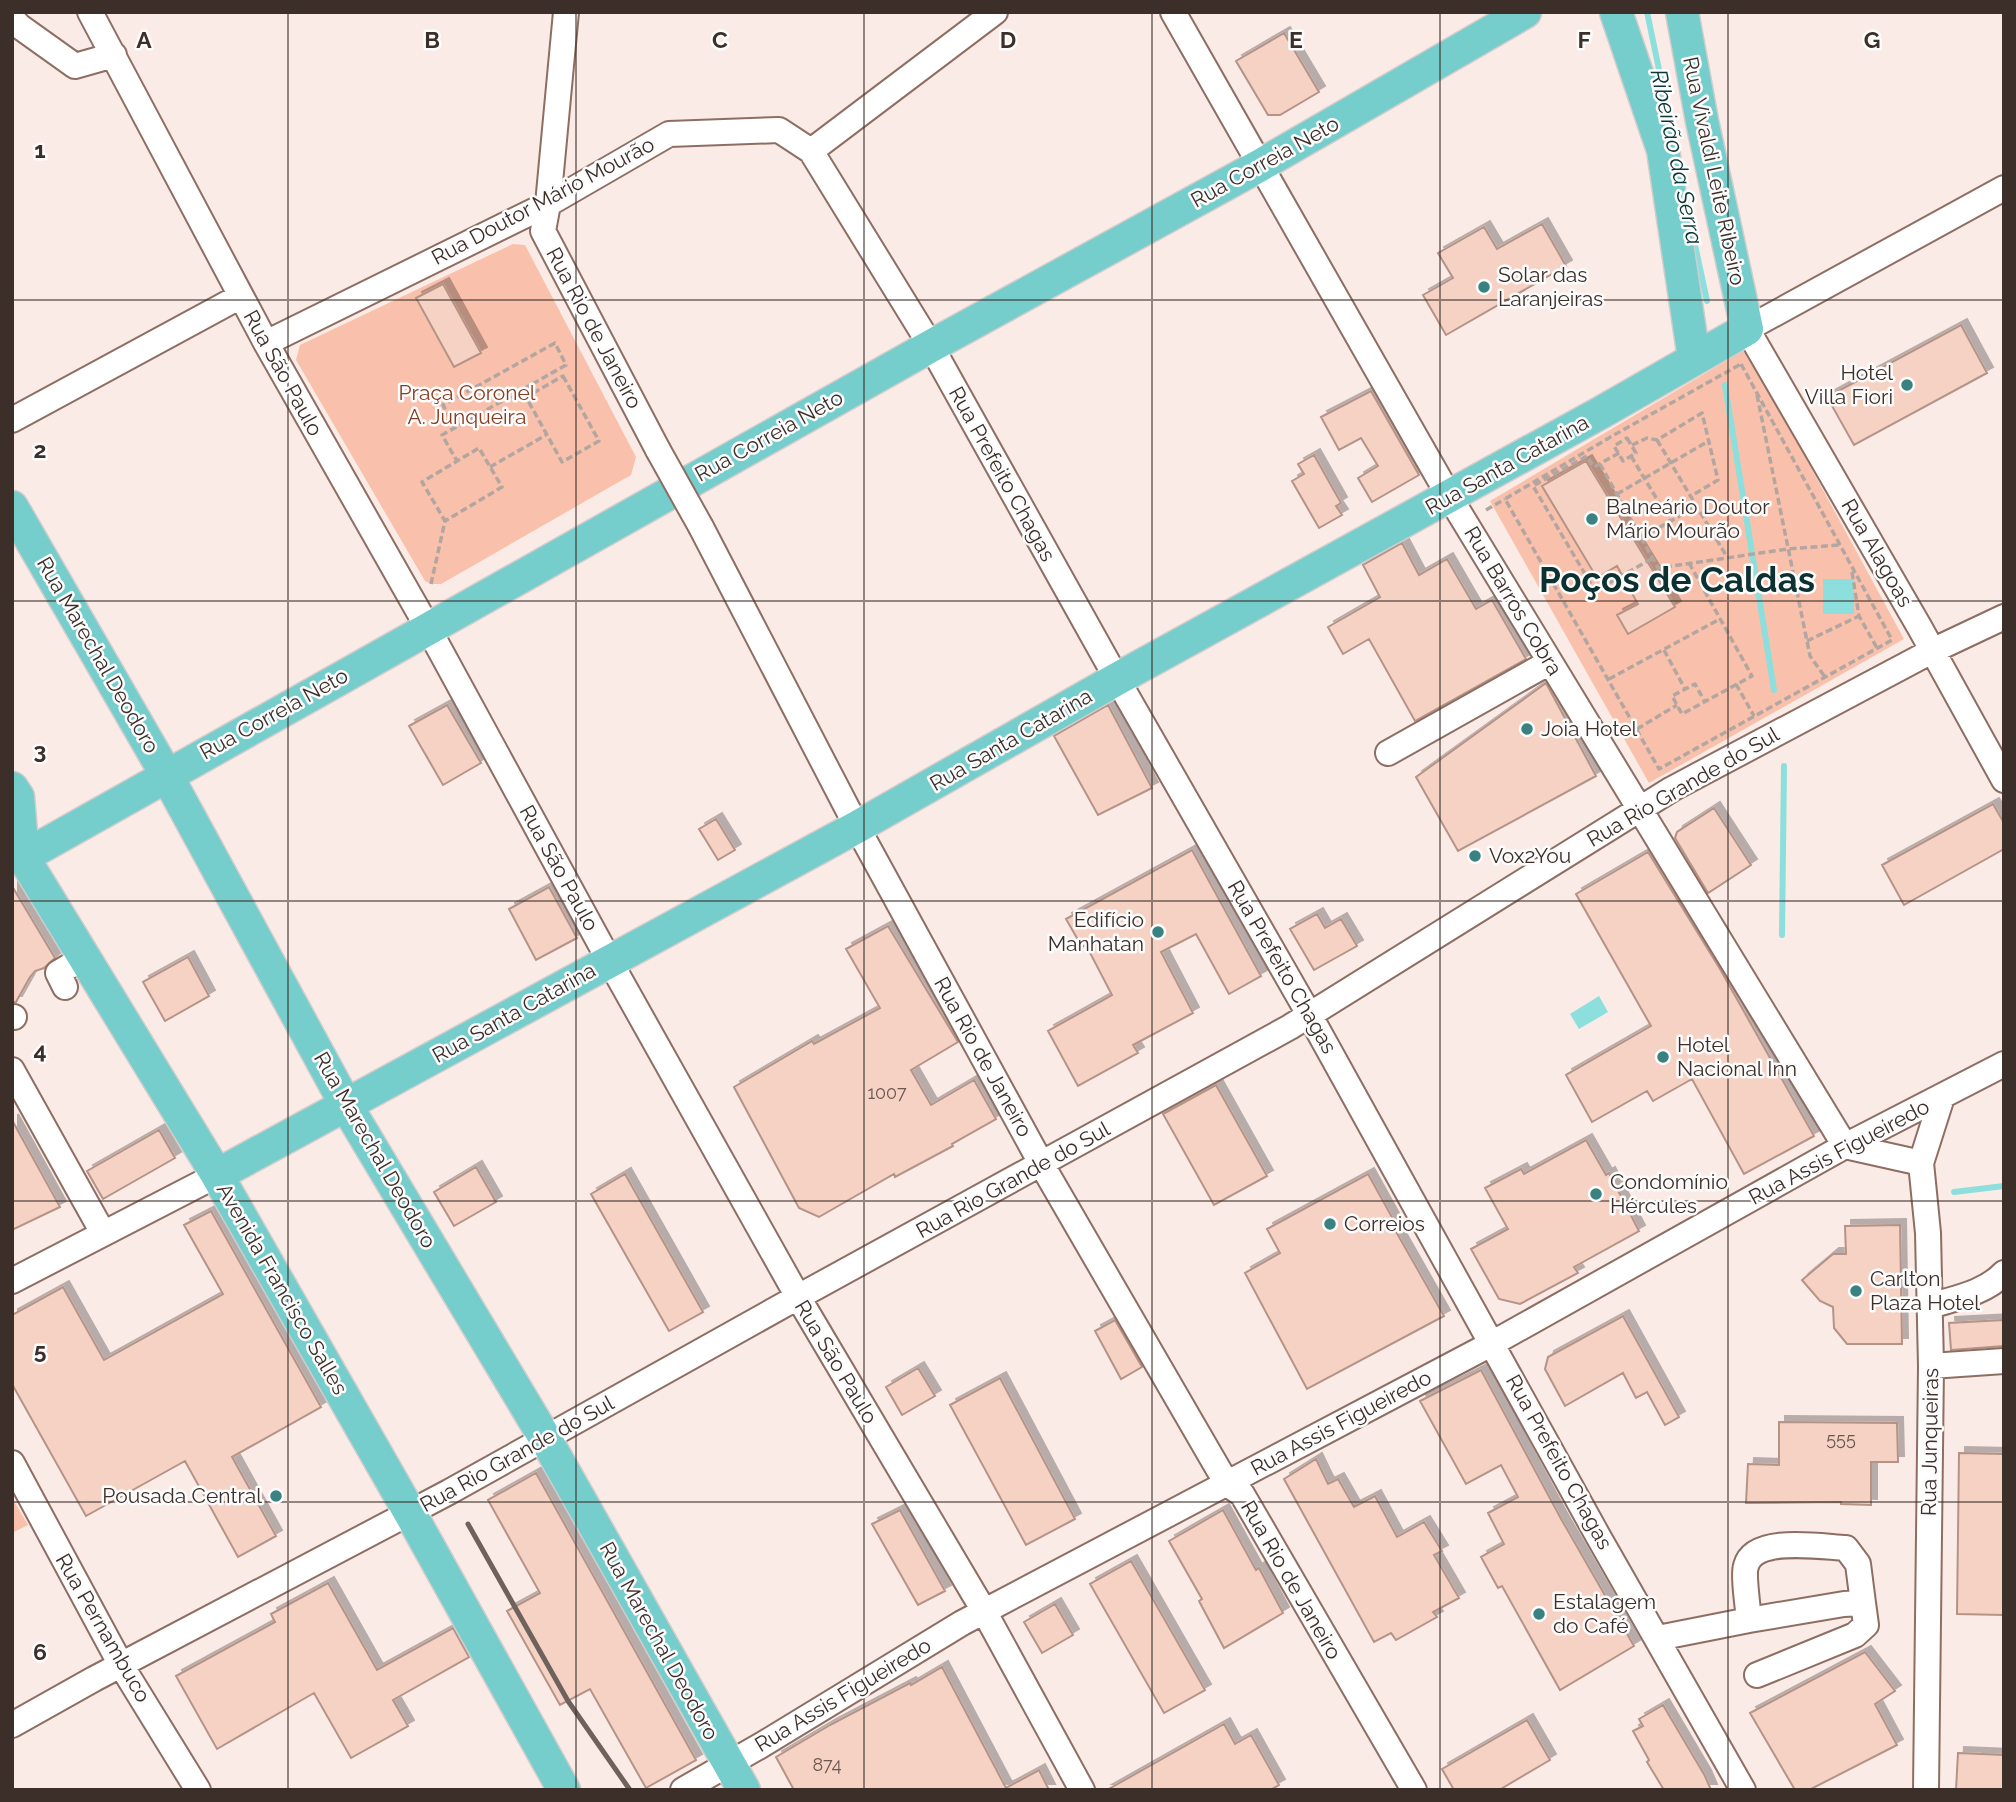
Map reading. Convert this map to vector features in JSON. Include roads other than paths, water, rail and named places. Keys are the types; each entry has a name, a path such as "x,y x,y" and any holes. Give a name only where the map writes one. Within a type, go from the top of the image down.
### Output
{"main road":[{"name":"Rua Correia Neto","path":"17,857 930,346 1259,166 1525,12"},
{"path":"1616,12 1662,150 1694,358"},
{"name":"Rua Vivaldi Leite Ribeiro","path":"1682,12 1746,329"},
{"name":"Rua Santa Catarina","path":"217,1175 858,827 1117,679 1746,329"},
{"name":"Rua Marechal Deodoro","path":"12,507 166,774 346,1105 545,1438 736,1777"},
{"name":"Avenida Francisco Salles","path":"12,788 18,797 17,857 217,1175 564,1790"}],"street":[{"name":"Rua São Paulo","path":"89,12 266,343 428,628 609,960 798,1297 984,1611 1082,1790"},
{"name":"Rua Rio de Janeiro","path":"566,12 548,204 543,231 858,827 1042,1165 1227,1484 1242,1494 1414,1790"},
{"path":"811,151 995,12"},
{"name":"Rua Barros Cobra","path":"1173,12 1449,496 1845,1146"},
{"path":"12,18 19,26 75,66 114,55"},
{"name":"Rua Doutor Mário Mourão","path":"266,343 548,204 669,134 779,130 811,151"},
{"name":"Rua Prefeito Chagas","path":"811,151 930,346 1310,1016 1598,1536 1743,1790"},
{"name":"Rua Santa Catarina","path":"1746,329 2004,188"},
{"path":"12,420 241,296"},
{"name":"Rua Alagoas","path":"1746,329 2004,780"},
{"name":"Rua Rio Grande do Sul","path":"12,1725 410,1513 1310,1016 1672,789 1932,651 2004,617"},
{"path":"1388,752 1550,662"},
{"path":"65,987 58,973 83,958"},
{"name":"Rua Assis Figueiredo","path":"688,1787 736,1777 984,1611 1493,1343 1845,1146 2004,1064"},
{"path":"12,1070 103,1233"},
{"name":"Rua Junqueiras","path":"1926,1790 1931,1366 1928,1233 1922,1163 1942,1097"},
{"path":"1845,1146 1922,1163"},
{"name":"Rua Santa Catarina","path":"12,1281 217,1175"},
{"path":"1930,1306 1972,1293 2001,1280"},
{"path":"1931,1366 2004,1362"},
{"name":"Rua Pernambuco","path":"12,1463 121,1665 198,1790"},
{"path":"1749,1620 1746,1566 1755,1552 1779,1545 1846,1548 1858,1564 1866,1625 1856,1635 1757,1675"},
{"path":"1658,1638 1749,1620 1863,1603"}],"water":[{"path":"1823,579 1854,579 1854,614 1823,614"},
{"path":"1599,996 1608,1012 1579,1029 1570,1014"}],"waterway":[{"name":"Ribeirão da Serra","path":"1647,12 1671,127"},
{"name":"Ribeirão da Serra","path":"1686,203 1707,301"},
{"name":"Ribeirão da Serra","path":"1725,385 1774,690"},
{"name":"Ribeirão da Serra","path":"1782,935 1784,766"},
{"path":"1954,1192 2004,1186"}],"railway":[{"path":"468,1524 568,1701 630,1790"}],"place":[{"name":"Solar das Laranjeiras","path":"1484,287"},
{"name":"Hotel Villa Fiori","path":"1907,385"},
{"name":"Balneário Doutor Mário Mourão","path":"1592,519"},
{"name":"Joia Hotel","path":"1527,729"},
{"name":"Vox2You","path":"1475,856"},
{"name":"Edifício Manhatan","path":"1158,932"},
{"name":"Hotel Nacional Inn","path":"1663,1057"},
{"name":"Condomínio Hércules","path":"1596,1194"},
{"name":"Correios","path":"1330,1224"},
{"name":"Carlton Plaza Hotel","path":"1856,1291"},
{"name":"Pousada Central","path":"276,1496"},
{"name":"Estalagem do Café","path":"1539,1614"}],"district":[{"name":"Poços de Caldas","path":"1677,580"}],"park label":[{"name":"Praça Coronel A. Junqueira","path":"467,405"}]}
